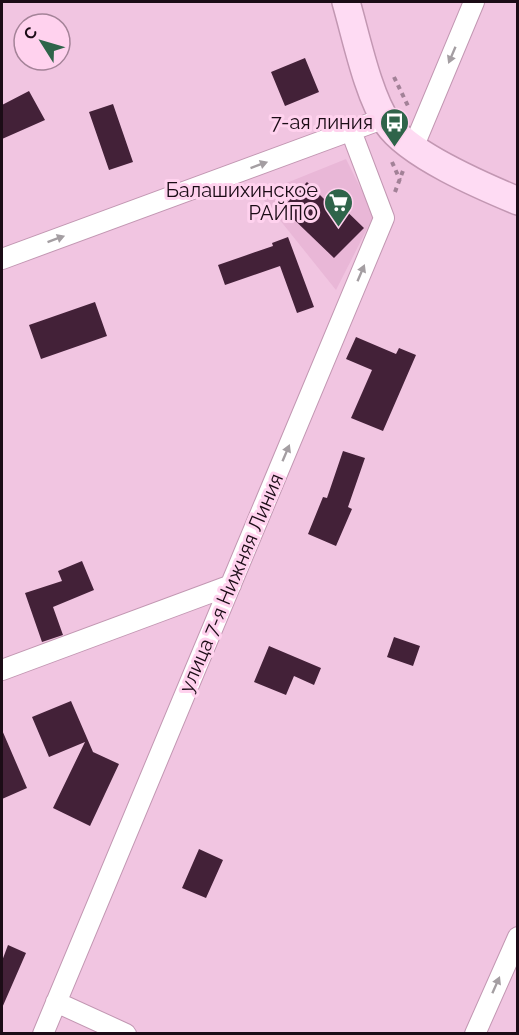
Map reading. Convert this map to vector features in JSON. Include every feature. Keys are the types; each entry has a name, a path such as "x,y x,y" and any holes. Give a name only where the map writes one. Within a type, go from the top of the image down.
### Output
{"street":[{"path":"346,2 370,84 388,124 417,139 477,184 518,201"},
{"path":"417,139 474,2"},
{"path":"2,259 385,118"},
{"path":"351,131 384,218"},
{"name":"улица 7-я Нижняя Линия","path":"43,1034 384,218"},
{"path":"2,670 231,585"},
{"path":"475,1034 518,936"},
{"path":"56,1002 126,1034"}],"path":[{"path":"384,218 417,139 392,73"}],"shaded area":[{"path":"346,159 374,215 336,290 259,194"}],"building":[{"path":"305,58 319,92 285,106 271,72"},
{"path":"29,91 45,120 2,139 2,105"},
{"path":"113,104 133,162 109,170 89,112"},
{"path":"307,182 327,202 332,197 364,228 334,258 282,208"},
{"path":"288,237 314,307 297,313 280,266 225,285 218,265 273,246 272,243"},
{"path":"95,302 107,336 41,359 29,325"},
{"path":"356,337 396,354 399,348 416,355 383,431 351,418 372,370 346,359"},
{"path":"343,451 365,458 348,507 352,509 336,546 308,534 323,497 327,498"},
{"path":"82,561 94,590 53,607 63,635 42,642 25,593 62,581 58,571"},
{"path":"394,637 420,646 413,666 387,657"},
{"path":"269,646 321,668 314,685 294,676 286,695 254,682"},
{"path":"71,701 93,752 119,764 90,826 53,808 85,742 49,757 32,717"},
{"path":"2,730 27,788 2,799"},
{"path":"199,849 223,860 206,898 182,888"},
{"path":"8,945 26,953 2,1008 2,961"}],"place":[{"name":"7-ая линия","path":"394,148"},
{"name":"Балашихинское РАЙПО","path":"339,228"}]}
